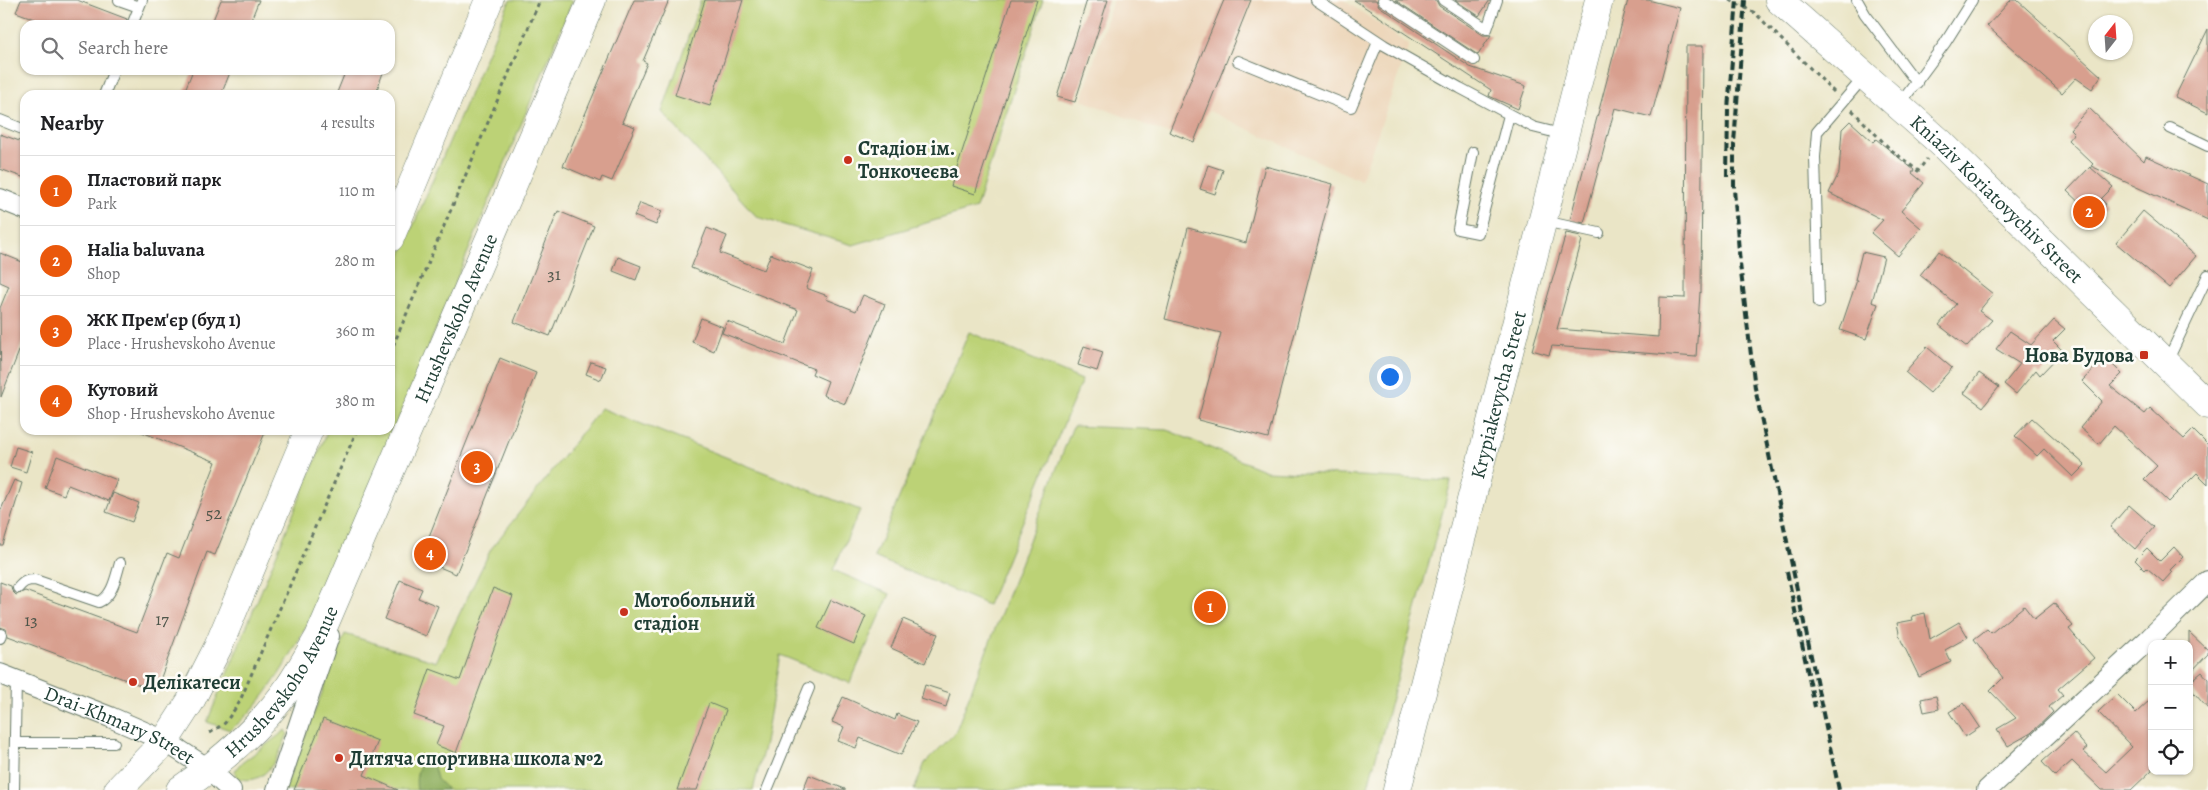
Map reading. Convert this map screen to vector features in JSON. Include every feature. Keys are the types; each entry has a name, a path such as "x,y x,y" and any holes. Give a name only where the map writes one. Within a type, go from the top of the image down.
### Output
{"main road":[{"path":"395,226 489,0"},
{"name":"Hrushevskoho Avenue","path":"180,790 239,743 289,688 318,637 592,0"},
{"name":"Krypiakevycha Street","path":"1397,790 1500,380 1544,221 1599,0"},
{"name":"Kniaziv Koriatovychiv Street","path":"1779,0 1941,143 2208,405"},
{"path":"118,790 165,741 190,702 218,647 307,435"}],"street":[{"path":"0,200 20,207"},
{"path":"277,790 321,660 352,558"},
{"path":"1987,790 2150,638 2208,581"},
{"name":"Drai-Khmary Street","path":"8,677 165,741 208,769 231,790"}],"lane":[{"path":"119,0 140,4 134,20"},
{"path":"1316,0 1378,42 1533,127 1566,135"},
{"path":"1383,0 1474,60"},
{"path":"1443,0 1487,29 1497,0"},
{"path":"1857,0 1865,14 1917,82"},
{"path":"1898,107 1972,0"},
{"path":"1238,61 1351,107 1378,42"},
{"path":"106,90 112,75"},
{"path":"1819,303 1816,132 1864,76"},
{"path":"1473,152 1458,229 1478,233 1509,114"},
{"path":"0,120 20,128"},
{"path":"2170,128 2208,146"},
{"path":"1544,221 1599,233"},
{"path":"2166,364 2208,275"},
{"path":"18,588 22,582 35,580 99,602 109,594 120,563"},
{"path":"8,677 16,743 14,790"},
{"path":"767,790 809,688"},
{"path":"16,743 114,743"}],"path":[{"path":"395,341 540,0"},
{"path":"210,733 226,723 239,703 354,435"}],"shaded area":[{"path":"1113,0 1344,0 1409,45 1361,181 1209,111 1194,144 1082,100"}],"green space":[{"path":"510,0 573,0 395,427 395,268"},
{"name":"Стадіон ім. Тонкочеєва","path":"701,0 1043,0 976,208 853,245 757,217 662,112"},
{"path":"969,332 1082,380 988,605 874,557"},
{"name":"Мотобольний стадіон","path":"601,408 860,510 833,570 890,594 850,683 780,655 765,743 753,790 284,790 345,634 436,662 491,549"},
{"path":"1073,426 1167,430 1266,471 1451,481 1367,790 914,790 925,763 955,733"},
{"path":"326,435 392,435 347,542 311,617 282,669 266,693 248,714 230,730 207,722"},
{"path":"286,730 288,734 276,760 270,768 256,779 246,780 236,777 235,771 239,765"},
{"path":"428,761 434,767 437,779 448,790 417,790 416,779 419,769 422,762"}],"building":[{"path":"21,0 77,0 127,19 38,20 16,12"},
{"path":"221,0 259,0 251,20 213,20"},
{"path":"634,0 669,0 643,61 647,63 622,122 635,127 612,181 602,177 600,182 563,166"},
{"path":"705,0 743,0 710,106 675,95"},
{"path":"1011,0 1037,0 975,194 951,186"},
{"path":"1087,0 1108,0 1075,102 1057,97"},
{"path":"1224,0 1251,0 1194,142 1169,132"},
{"path":"1354,0 1376,0 1379,6 1470,67 1526,86 1518,109 1489,96 1491,90"},
{"path":"1395,0 1436,0 1439,6 1483,35 1491,35 1478,55"},
{"path":"1455,0 1490,0 1479,16"},
{"path":"1628,0 1648,0 1680,8 1651,117 1615,108 1584,223 1570,220"},
{"path":"2011,0 2017,0 2101,76 2092,89 2076,78 2062,93 1987,26"},
{"path":"2208,29 2208,113 2175,97"},
{"path":"1686,46 1703,46 1701,293 1696,357 1552,346 1549,355 1532,350 1566,233 1581,236 1580,239 1582,240 1557,329 1658,337 1659,297 1685,298"},
{"path":"191,75 229,75 223,90 185,90"},
{"path":"344,75 382,75 377,90 338,90"},
{"path":"2089,108 2144,161 2146,156 2208,184 2208,220 2091,166 2093,164 2068,140 2074,133 2070,129"},
{"path":"1850,121 1873,142 1876,139 1914,170 1912,173 1924,183 1901,211 1921,228 1898,256 1871,233 1883,220 1829,193 1839,173 1842,129"},
{"path":"0,134 20,141 20,176 0,169"},
{"path":"1208,165 1223,170 1215,194 1200,189"},
{"path":"1265,166 1333,184 1268,438 1198,420 1221,333 1165,319 1188,228 1246,243"},
{"path":"2090,167 2113,187 2101,199 2106,204 2091,220 2082,212 2085,208 2067,191"},
{"path":"640,203 662,211 656,225 634,216"},
{"path":"558,211 594,226 550,336 514,322"},
{"path":"2143,211 2196,256 2169,288 2116,243"},
{"path":"707,228 727,236 720,253 764,270 771,254 813,270 806,288 828,296 826,299 856,311 863,295 885,304 845,404 823,395 828,381 812,374 814,369 722,333 727,321 785,344 798,310 691,268"},
{"path":"1939,251 1993,294 1979,311 1992,320 1967,347 1939,325 1956,304 1920,275"},
{"path":"1862,252 1884,257 1872,302 1878,304 1866,339 1840,330 1857,280 1855,280"},
{"path":"0,253 20,261 20,349 1,397 0,308 9,286 0,282"},
{"path":"618,257 641,266 636,280 613,271"},
{"path":"701,318 723,327 714,351 692,342"},
{"path":"2054,320 2065,329 2053,341 2063,351 2040,375 2036,370 2016,394 2004,384 2020,364 1996,349 2010,331 2031,345"},
{"path":"1084,346 1103,352 1097,371 1078,365"},
{"path":"1927,347 1952,368 1930,393 1905,372"},
{"path":"2105,357 2122,374 2110,386 2145,414 2150,408 2184,439 2193,430 2208,445 2208,484 2197,473 2168,502 2144,479 2157,466 2114,426 2099,444 2080,428 2102,401 2082,381"},
{"path":"500,358 536,373 456,574 420,559"},
{"path":"591,362 606,367 601,380 586,374"},
{"path":"1979,373 1999,387 1983,407 1964,393"},
{"path":"2032,418 2085,465 2073,477 2044,449 2037,456 2015,436"},
{"path":"149,435 264,435 215,555 207,552 156,691 8,636 6,629 0,627 0,582 11,586 12,591 16,595 25,591 137,632 167,553 179,558 216,462"},
{"path":"16,447 32,452 26,472 10,467"},
{"path":"57,456 117,480 109,501 68,485 64,495 45,488"},
{"path":"14,480 22,483 3,545 0,545 0,512"},
{"path":"113,493 139,503 132,522 106,512"},
{"path":"2129,505 2154,527 2135,549 2110,527"},
{"path":"2174,547 2183,557 2170,570 2172,572 2163,582 2147,568 2145,570 2135,560 2147,548 2160,561"},
{"path":"400,580 422,589 418,598 438,606 426,636 384,619"},
{"path":"493,588 513,596 456,753 436,745 444,726 414,715 430,669 460,680"},
{"path":"831,600 866,616 854,644 818,628"},
{"path":"2054,603 2073,626 2069,629 2094,658 2058,689 2063,695 2049,707 2053,712 2031,733 2008,746 1997,729 2016,718 1990,691 2003,678 1974,639 1987,629 1991,633 2024,606 2034,619"},
{"path":"1925,613 1930,639 1959,622 1968,637 1945,650 1951,662 1919,677 1900,638 1897,623 1913,620 1912,616"},
{"path":"903,619 938,634 925,663 891,648"},
{"path":"2189,632 2208,650 2208,654 2193,670 2193,640 2189,640"},
{"path":"2202,672 2208,679 2208,709 2193,692 2193,680"},
{"path":"925,685 950,693 946,707 921,699"},
{"path":"2117,694 2136,713 2148,702 2148,774 2131,790 2102,790 2072,761 2055,776 2042,762 2074,733 2087,748 2083,751 2106,772 2132,747 2098,712"},
{"path":"1936,696 1939,709 1924,712 1921,699"},
{"path":"843,697 895,720 897,714 917,722 901,755 860,738 856,748 838,741 844,727 832,722"},
{"path":"709,703 726,710 697,790 677,790"},
{"path":"1964,703 1980,727 1965,737 1949,712"},
{"name":"Дитяча спортивна школа №2","path":"323,719 378,741 364,775 398,790 294,790"},
{"path":"809,775 845,789 845,790 803,790"}],"railway":[{"path":"1727,177 1728,109 1737,0"},
{"path":"1745,0 1734,143 1734,189 1740,264 1755,388 1839,790"},
{"path":"1787,572 1815,707"}],"place":[{"name":"Стадіон ім. Тонкочеєва","path":"848,160"},
{"name":"Halia baluvana","path":"2089,212"},
{"name":"Нова Будова","path":"2144,355"},
{"name":"ЖК Прем'єр (буд 1)","path":"477,467"},
{"name":"Кутовий","path":"430,554"},
{"name":"Пластовий парк","path":"1210,607"},
{"name":"Мотобольний стадіон","path":"624,612"},
{"name":"Делікатеси","path":"133,682"},
{"name":"Дитяча спортивна школа №2","path":"339,758"}]}
